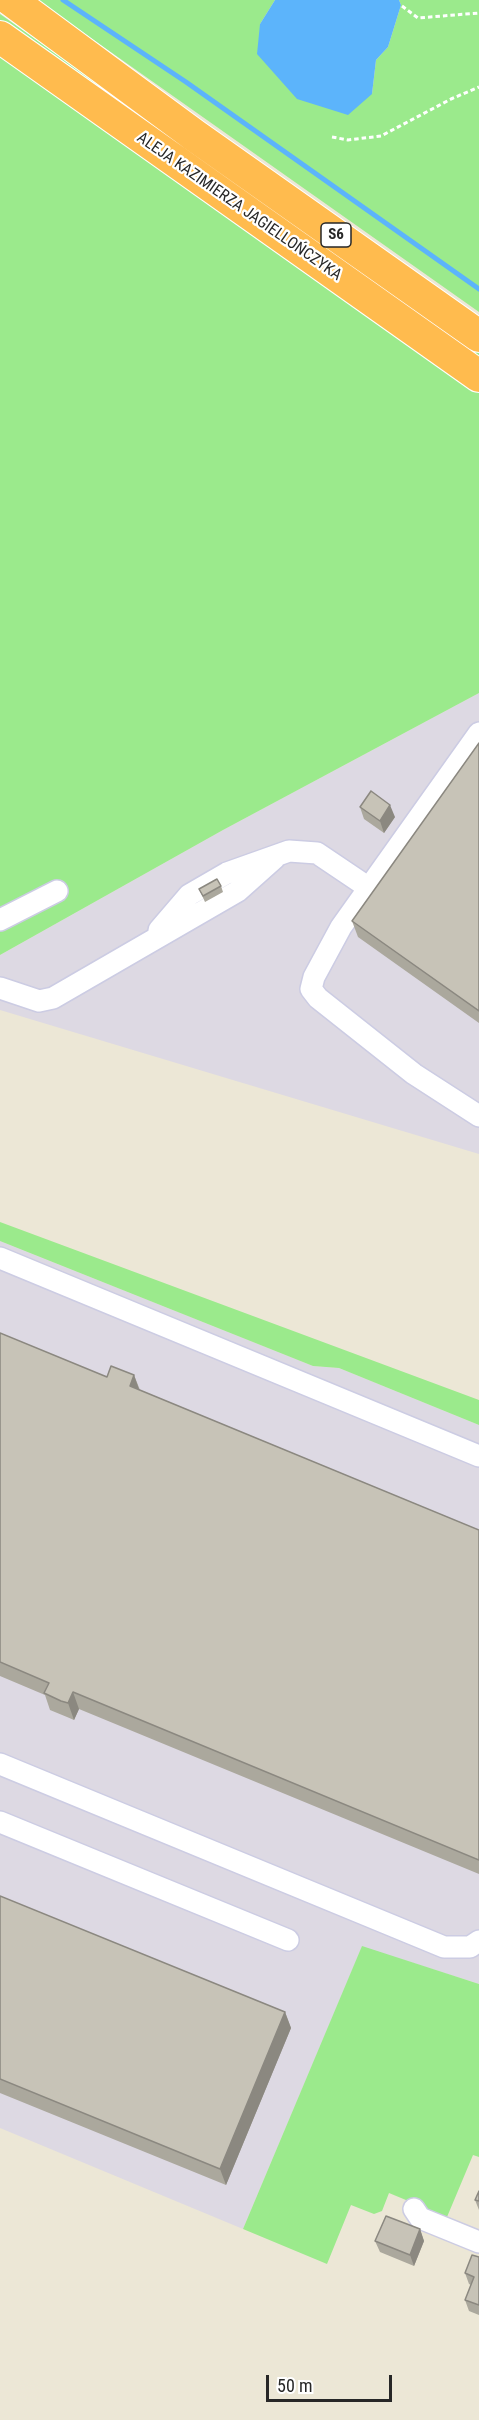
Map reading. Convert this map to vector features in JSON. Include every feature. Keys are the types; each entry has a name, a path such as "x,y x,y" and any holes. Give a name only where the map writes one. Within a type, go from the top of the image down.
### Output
{"highway":[{"name":"ALEJA KAZIMIERZA JAGIELLOŃCZYKA","path":"11,0 204,142 479,336"},
{"name":"ALEJA KAZIMIERZA JAGIELLOŃCZYKA","path":"0,37 479,376"}],"street":[{"path":"479,733 341,927 314,977 313,994 414,1074 479,1116"},
{"path":"0,988 29,999 45,1001 64,993 149,942 189,895 227,873 275,858 289,851 317,853 369,888"},
{"path":"0,920 57,891"},
{"path":"0,1258 479,1456"},
{"path":"0,1764 444,1947 470,1947 479,1941"},
{"path":"0,1822 288,1940"},
{"path":"414,2209 420,2218 479,2242"}],"path":[{"path":"402,6 418,18 479,13"},
{"path":"332,136 348,140 381,136 479,87"}],"shaded area":[{"path":"479,693 479,1154 0,1010 0,955 223,830"},
{"path":"0,1241 313,1366 339,1368 479,1425 479,1984 362,1947 243,2229 0,2128"}],"green space":[{"path":"37,0 275,0 260,24 372,94 376,60 388,47 401,5 399,0 479,0 479,312"},
{"path":"0,14 479,353 479,363 0,25"},
{"path":"0,53 479,393 479,693 223,830 0,955"},
{"path":"0,1222 479,1400 479,1425 339,1368 313,1366 0,1241"},
{"path":"362,1946 479,1984 479,2157 473,2155 447,2217 389,2193 382,2211 374,2214 351,2205 327,2264 243,2229"}],"water":[{"path":"275,0 399,0 401,5 388,47 376,60 372,94 348,115 297,99 257,54 260,24"}],"building":[{"path":"479,743 479,1011 352,921"},
{"path":"371,791 390,805 380,821 360,807"},
{"path":"217,879 221,886 203,896 199,889"},
{"path":"0,1333 107,1377 111,1366 134,1375 130,1386 479,1530 479,1860 73,1692 68,1703 61,1701 44,1693 49,1683 0,1662"},
{"path":"0,1896 285,2012 220,2169 0,2079"},
{"path":"386,2216 420,2229 410,2255 375,2241"},
{"path":"472,2255 479,2257 479,2305 465,2300 474,2277 465,2273"}],"waterway":[{"path":"63,0 186,82 479,289"}]}
